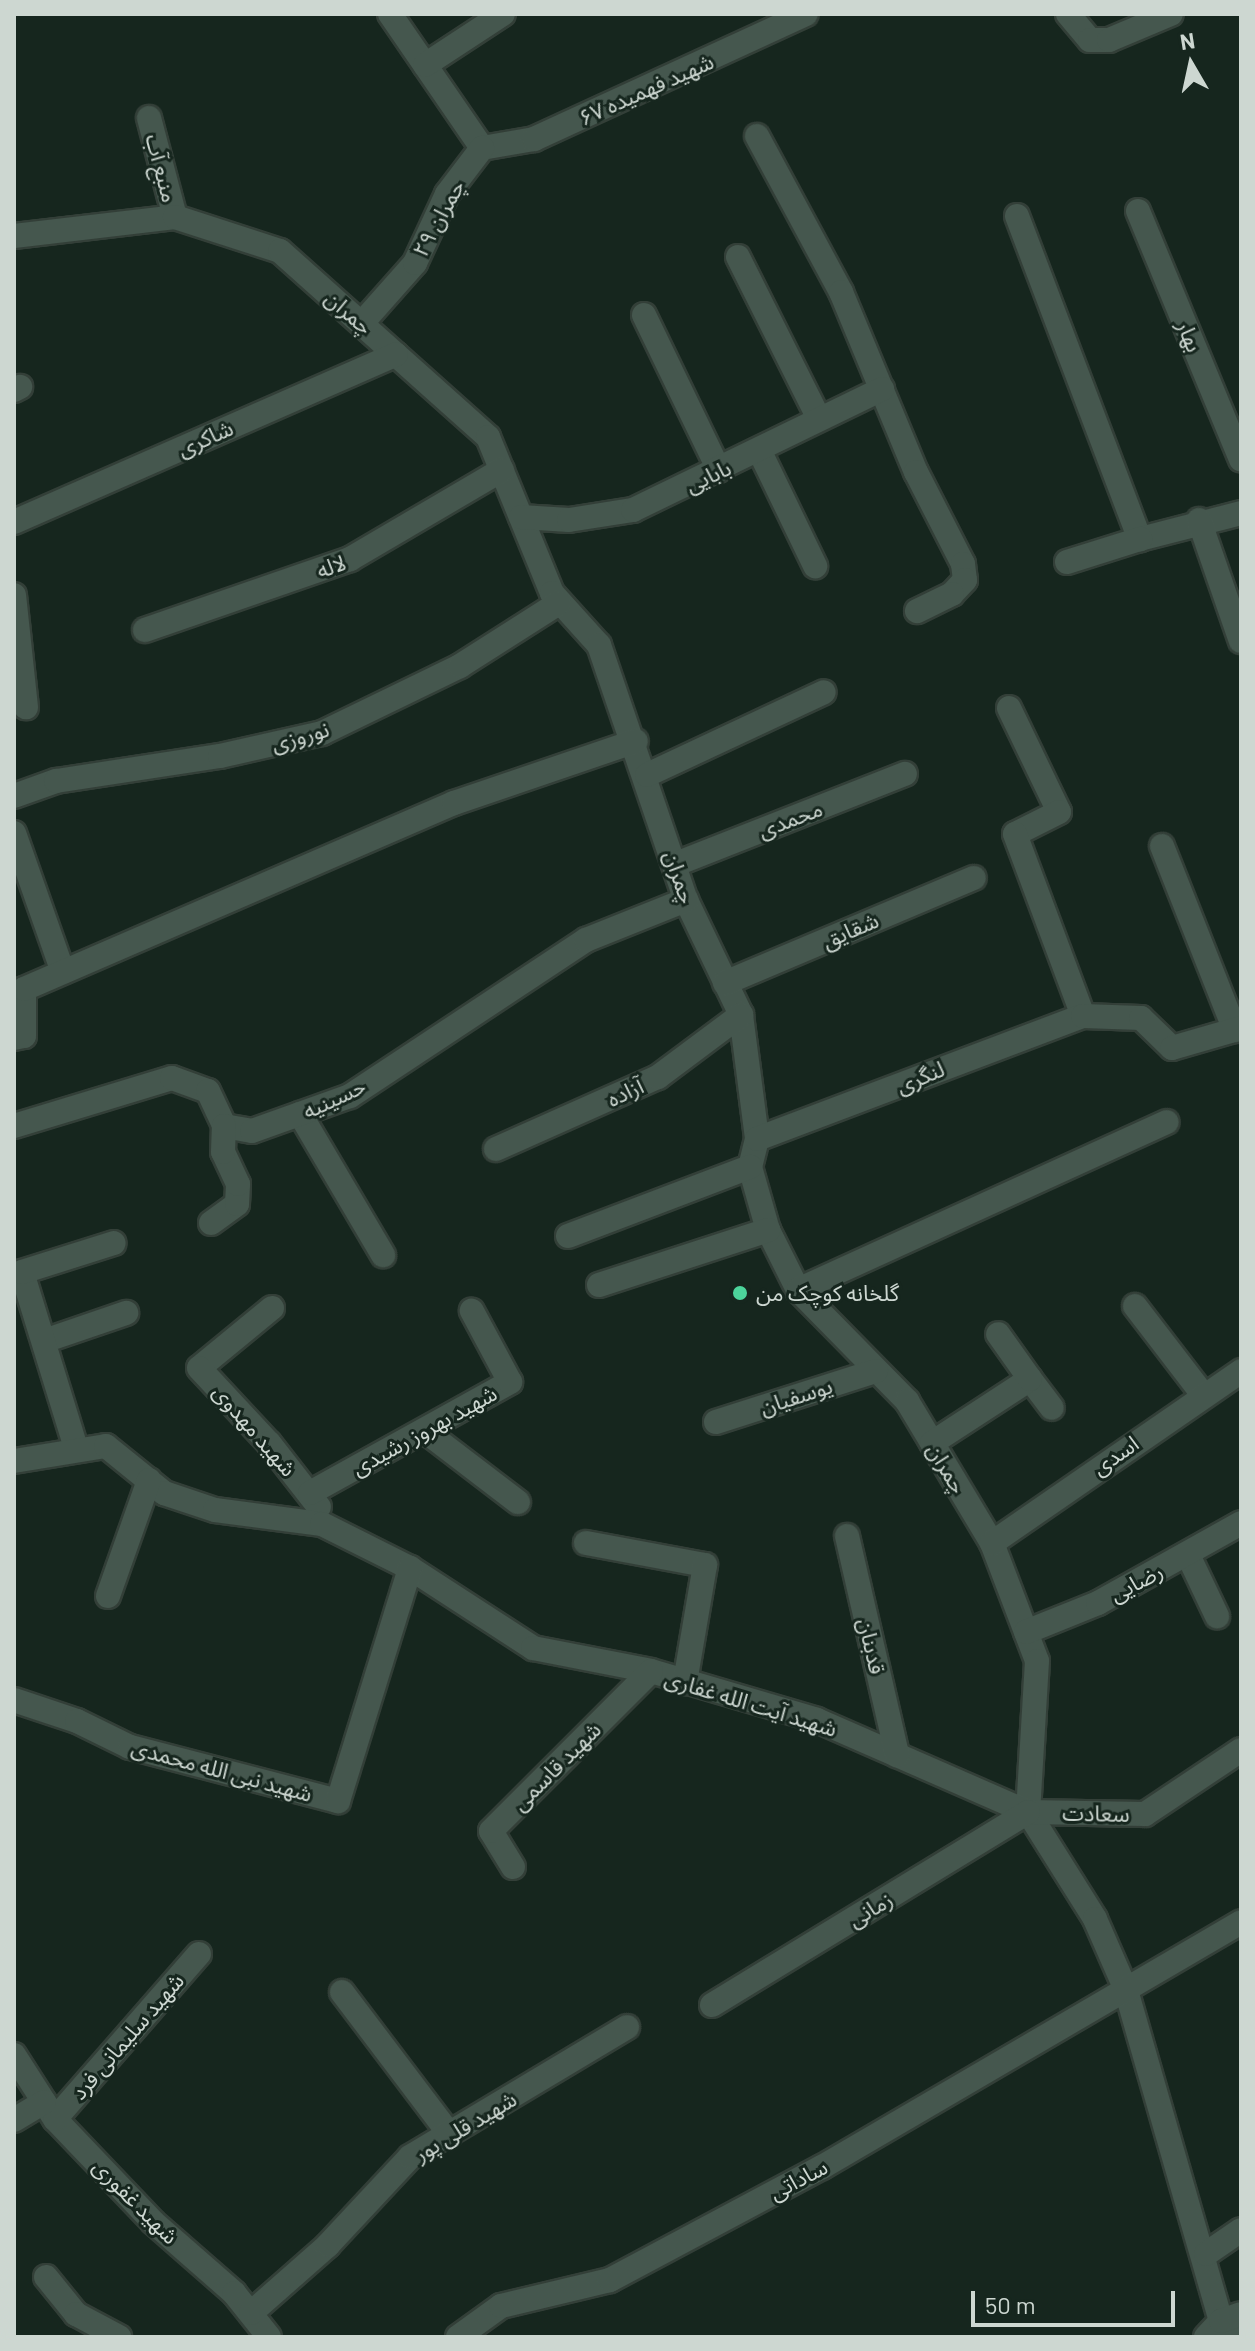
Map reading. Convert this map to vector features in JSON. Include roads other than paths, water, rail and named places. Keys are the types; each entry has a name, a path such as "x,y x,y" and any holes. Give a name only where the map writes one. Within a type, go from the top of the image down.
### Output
{"street":[{"path":"390,14 482,148"},
{"path":"425,65 503,14"},
{"name":"شهید فهمیده ۶۷","path":"482,148 534,139 806,14"},
{"path":"1068,14 1090,40 1109,40 1171,14"},
{"name":"منبع آب","path":"149,118 175,217"},
{"path":"757,136 841,292 916,472 963,564 965,580 952,594 917,611"},
{"name":"چمران ۲۹","path":"362,323 415,263 447,194 482,148"},
{"name":"بهار","path":"1138,211 1241,460"},
{"path":"1017,216 1140,539"},
{"name":"چمران","path":"14,236 175,217 280,251 488,437 559,603 599,645 636,741 686,900 741,1015 757,1139 750,1167 768,1230 798,1290 907,1401 992,1543 1037,1661 1028,1812"},
{"path":"738,257 819,419"},
{"path":"644,315 719,470"},
{"name":"شاکری","path":"14,522 396,354"},
{"name":"بابایی","path":"521,517 569,520 633,510 760,452 882,389"},
{"path":"760,452 815,566"},
{"name":"لاله","path":"145,630 350,559 502,470"},
{"path":"1067,562 1199,520 1241,513"},
{"path":"1199,520 1241,641"},
{"path":"14,595 26,707"},
{"name":"نوروزی","path":"14,796 56,781 220,756 322,733 460,666 559,603"},
{"path":"647,775 824,692"},
{"path":"1009,708 1059,812 1015,834 1083,1016 1141,1018 1172,1048 1238,1029 1162,846"},
{"path":"14,1038 24,1036 24,989 454,803 636,741"},
{"name":"محمدی","path":"676,864 905,774"},
{"path":"14,833 63,972"},
{"name":"شقایق","path":"725,983 974,878"},
{"name":"حسینیه","path":"224,1126 252,1131 350,1096 586,940 686,900"},
{"name":"آزاده","path":"496,1149 658,1077 741,1015"},
{"name":"لنگری","path":"757,1139 1083,1016"},
{"path":"14,1126 172,1078 208,1091 224,1126 223,1152 238,1184 237,1204 211,1223"},
{"path":"300,1114 383,1255"},
{"path":"798,1290 1166,1122"},
{"path":"568,1236 750,1167"},
{"path":"599,1285 768,1230"},
{"path":"76,1448 22,1272 114,1243"},
{"path":"1135,1306 1204,1396"},
{"name":"شهید مهدوی","path":"272,1308 199,1368 310,1493 334,1530"},
{"name":"شهید بهروز رشیدی","path":"310,1493 510,1382 472,1311"},
{"path":"44,1341 126,1313"},
{"path":"998,1334 1052,1408"},
{"name":"یوسفیان","path":"716,1422 876,1371"},
{"name":"اسدی","path":"992,1543 1241,1371"},
{"path":"932,1443 1030,1379"},
{"path":"425,1431 518,1502"},
{"name":"شهید آیت الله غفاری","path":"14,1461 76,1448 106,1446 164,1493 215,1510 322,1524 410,1568 533,1648 651,1671 817,1720 1028,1812"},
{"path":"108,1596 149,1480"},
{"name":"رضایی","path":"1026,1632 1098,1603 1241,1523"},
{"name":"قدبنان","path":"847,1536 897,1755"},
{"path":"586,1543 705,1565 685,1682"},
{"path":"1188,1555 1217,1616"},
{"name":"شهید نبی الله محمدی","path":"14,1700 77,1721 130,1747 338,1801 410,1568"},
{"name":"شهید قاسمی","path":"513,1867 491,1831 651,1671"},
{"name":"سعادت","path":"1028,1812 1145,1814 1241,1750"},
{"path":"1028,1812 1095,1919 1126,1990 1226,2327"},
{"name":"زمانی","path":"712,2005 1028,1812"},
{"name":"ساداتی","path":"458,2337 501,2306 610,2280 822,2167 1241,1922"},
{"name":"شهید سلیمانی فرد","path":"14,2120 50,2110 199,1954"},
{"path":"342,1992 450,2135"},
{"name":"شهید قلی پور","path":"251,2313 328,2245 410,2157 627,2027"},
{"name":"شهید غفوری","path":"14,2055 50,2110 153,2222 251,2313 269,2337"},
{"path":"1206,2254 1241,2230"},
{"path":"46,2277 76,2314 119,2337"}],"place":[{"name":"گلخانه کوچک من","path":"740,1293"}]}
